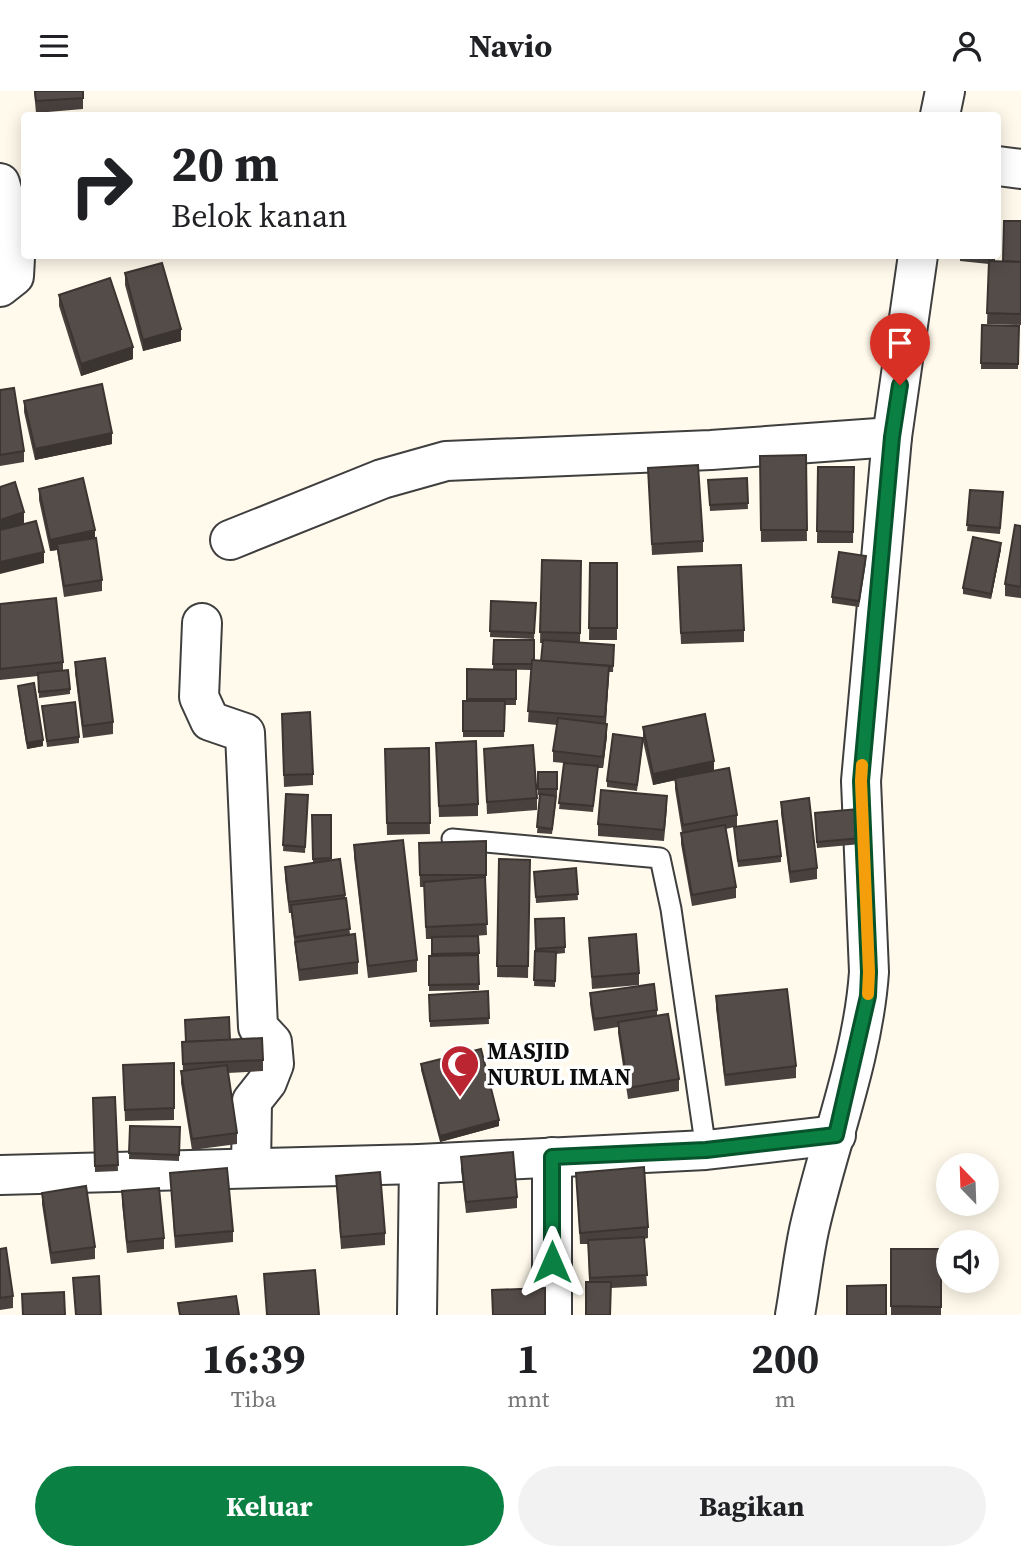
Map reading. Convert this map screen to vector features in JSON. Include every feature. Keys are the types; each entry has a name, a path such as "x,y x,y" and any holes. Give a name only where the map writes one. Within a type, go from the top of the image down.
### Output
{"street":[{"path":"941,112 945,91"},
{"path":"1001,166 1021,169"},
{"path":"0,183 16,240 14,276 0,287"},
{"path":"795,1315 809,1230 836,1135 868,996 861,781 892,437 917,259"},
{"path":"230,540 382,479 446,461 710,450 892,437"},
{"path":"202,623 199,697 210,721 244,733 258,1027 272,1042 274,1064 267,1082 252,1101 251,1168"},
{"path":"0,1175 419,1164 706,1150 836,1135"},
{"path":"552,1157 552,1315"},
{"path":"417,1315 419,1164"}],"lane":[{"path":"452,839 660,858 671,909 706,1150"}],"building":[{"path":"35,91 83,91 83,98 36,101"},
{"path":"1004,221 1021,221 1021,262 1003,261"},
{"path":"989,261 1021,262 1021,314 987,313"},
{"path":"162,263 181,329 143,340 125,273"},
{"path":"110,278 133,347 81,364 59,295"},
{"path":"982,325 1019,326 1018,364 981,363"},
{"path":"102,384 112,433 35,449 24,401"},
{"path":"14,388 24,451 0,455 0,390"},
{"path":"806,455 807,530 761,530 760,456"},
{"path":"698,465 703,541 652,544 648,468"},
{"path":"818,467 854,467 853,532 817,531"},
{"path":"83,478 95,530 50,540 39,489"},
{"path":"747,478 748,503 710,505 708,480"},
{"path":"15,482 24,512 0,520 0,487"},
{"path":"970,490 1003,492 1000,528 967,525"},
{"path":"36,521 44,552 0,562 0,530"},
{"path":"1015,525 1021,526 1021,587 1005,584"},
{"path":"973,537 1001,543 991,594 963,588"},
{"path":"96,538 102,580 64,586 57,544"},
{"path":"839,552 866,556 859,601 832,597"},
{"path":"542,560 581,561 580,633 540,632"},
{"path":"590,563 617,563 617,628 589,628"},
{"path":"741,565 744,630 681,633 678,567"},
{"path":"56,598 63,662 0,669 0,604"},
{"path":"491,601 536,603 534,633 490,631"},
{"path":"494,640 534,640 534,661 532,660 532,664 493,664"},
{"path":"543,640 614,645 613,666 541,661"},
{"path":"105,658 113,722 83,726 75,662"},
{"path":"532,660 609,666 605,717 528,711"},
{"path":"467,669 516,670 516,699 467,699"},
{"path":"68,670 70,689 39,692 38,673"},
{"path":"34,683 43,740 27,743 18,686"},
{"path":"463,701 505,701 504,731 463,731"},
{"path":"75,702 79,737 47,741 42,706"},
{"path":"310,712 313,774 284,775 282,714"},
{"path":"705,714 714,761 653,774 643,727"},
{"path":"558,718 607,724 603,757 553,751"},
{"path":"613,734 643,738 637,785 607,781"},
{"path":"476,741 478,804 439,806 436,743"},
{"path":"533,745 537,798 487,802 484,749"},
{"path":"429,748 430,823 387,823 385,749"},
{"path":"564,763 598,766 593,806 559,803"},
{"path":"729,768 737,815 683,825 675,778"},
{"path":"538,772 557,772 557,789 538,789"},
{"path":"601,790 667,796 664,830 598,824"},
{"path":"286,794 308,795 305,847 283,845"},
{"path":"540,794 556,796 552,829 537,827"},
{"path":"809,798 817,868 790,872 781,802"},
{"path":"858,809 861,838 817,842 815,813"},
{"path":"312,815 331,815 331,858 313,859"},
{"path":"777,821 781,856 738,861 734,827"},
{"path":"725,825 736,887 692,895 681,833"},
{"path":"403,840 417,960 368,966 354,845"},
{"path":"486,841 486,875 420,875 419,843"},
{"path":"340,859 345,895 289,902 285,867"},
{"path":"499,859 530,860 528,966 497,966"},
{"path":"576,868 578,894 536,897 534,872"},
{"path":"485,877 487,924 426,927 424,882"},
{"path":"346,898 350,929 295,937 291,905"},
{"path":"564,918 565,947 536,949 535,919"},
{"path":"355,934 358,962 299,970 295,942"},
{"path":"636,934 639,973 592,977 589,938"},
{"path":"478,936 479,953 432,954 432,937"},
{"path":"535,951 556,952 555,981 534,980"},
{"path":"478,955 479,984 429,985 429,956"},
{"path":"654,984 657,1010 594,1019 590,993"},
{"path":"787,989 796,1066 725,1075 716,996"},
{"path":"488,991 489,1018 430,1021 429,995"},
{"path":"668,1014 679,1079 628,1088 618,1022"},
{"path":"229,1017 230,1040 186,1042 185,1020"},
{"path":"262,1038 263,1060 183,1064 182,1042"},
{"name":"MASJID NURUL IMAN","path":"481,1049 499,1120 440,1136 421,1064"},
{"path":"174,1063 174,1108 125,1110 123,1065"},
{"path":"227,1065 237,1133 192,1139 181,1071"},
{"path":"115,1097 118,1165 95,1166 93,1098"},
{"path":"130,1126 180,1127 179,1155 129,1153"},
{"path":"513,1152 517,1197 466,1202 461,1157"},
{"path":"644,1167 648,1227 580,1233 576,1173"},
{"path":"227,1168 233,1231 175,1236 170,1173"},
{"path":"380,1172 385,1233 341,1237 336,1176"},
{"path":"86,1186 95,1247 51,1253 42,1193"},
{"path":"159,1188 164,1238 127,1242 122,1191"},
{"path":"644,1237 647,1275 590,1278 588,1240"},
{"path":"6,1248 13,1296 0,1298 0,1249"},
{"path":"891,1249 936,1249 936,1293 941,1293 941,1307 891,1306"},
{"path":"315,1270 319,1315 267,1315 264,1274"},
{"path":"99,1276 101,1315 76,1315 73,1278"},
{"path":"586,1282 611,1282 610,1315 586,1315"},
{"path":"886,1285 886,1315 847,1315 847,1286"},
{"path":"545,1288 545,1315 493,1315 492,1290"},
{"path":"64,1292 65,1315 23,1315 22,1294"},
{"path":"236,1296 239,1315 180,1315 178,1303"}],"slow traffic":[{"path":"862,765 868,994"}],"place":[{"name":"MASJID NURUL IMAN","path":"460,1098"}],"route":[{"path":"552,1262 552,1157 706,1150 836,1135 868,996 861,781 892,437 900,385"}]}
